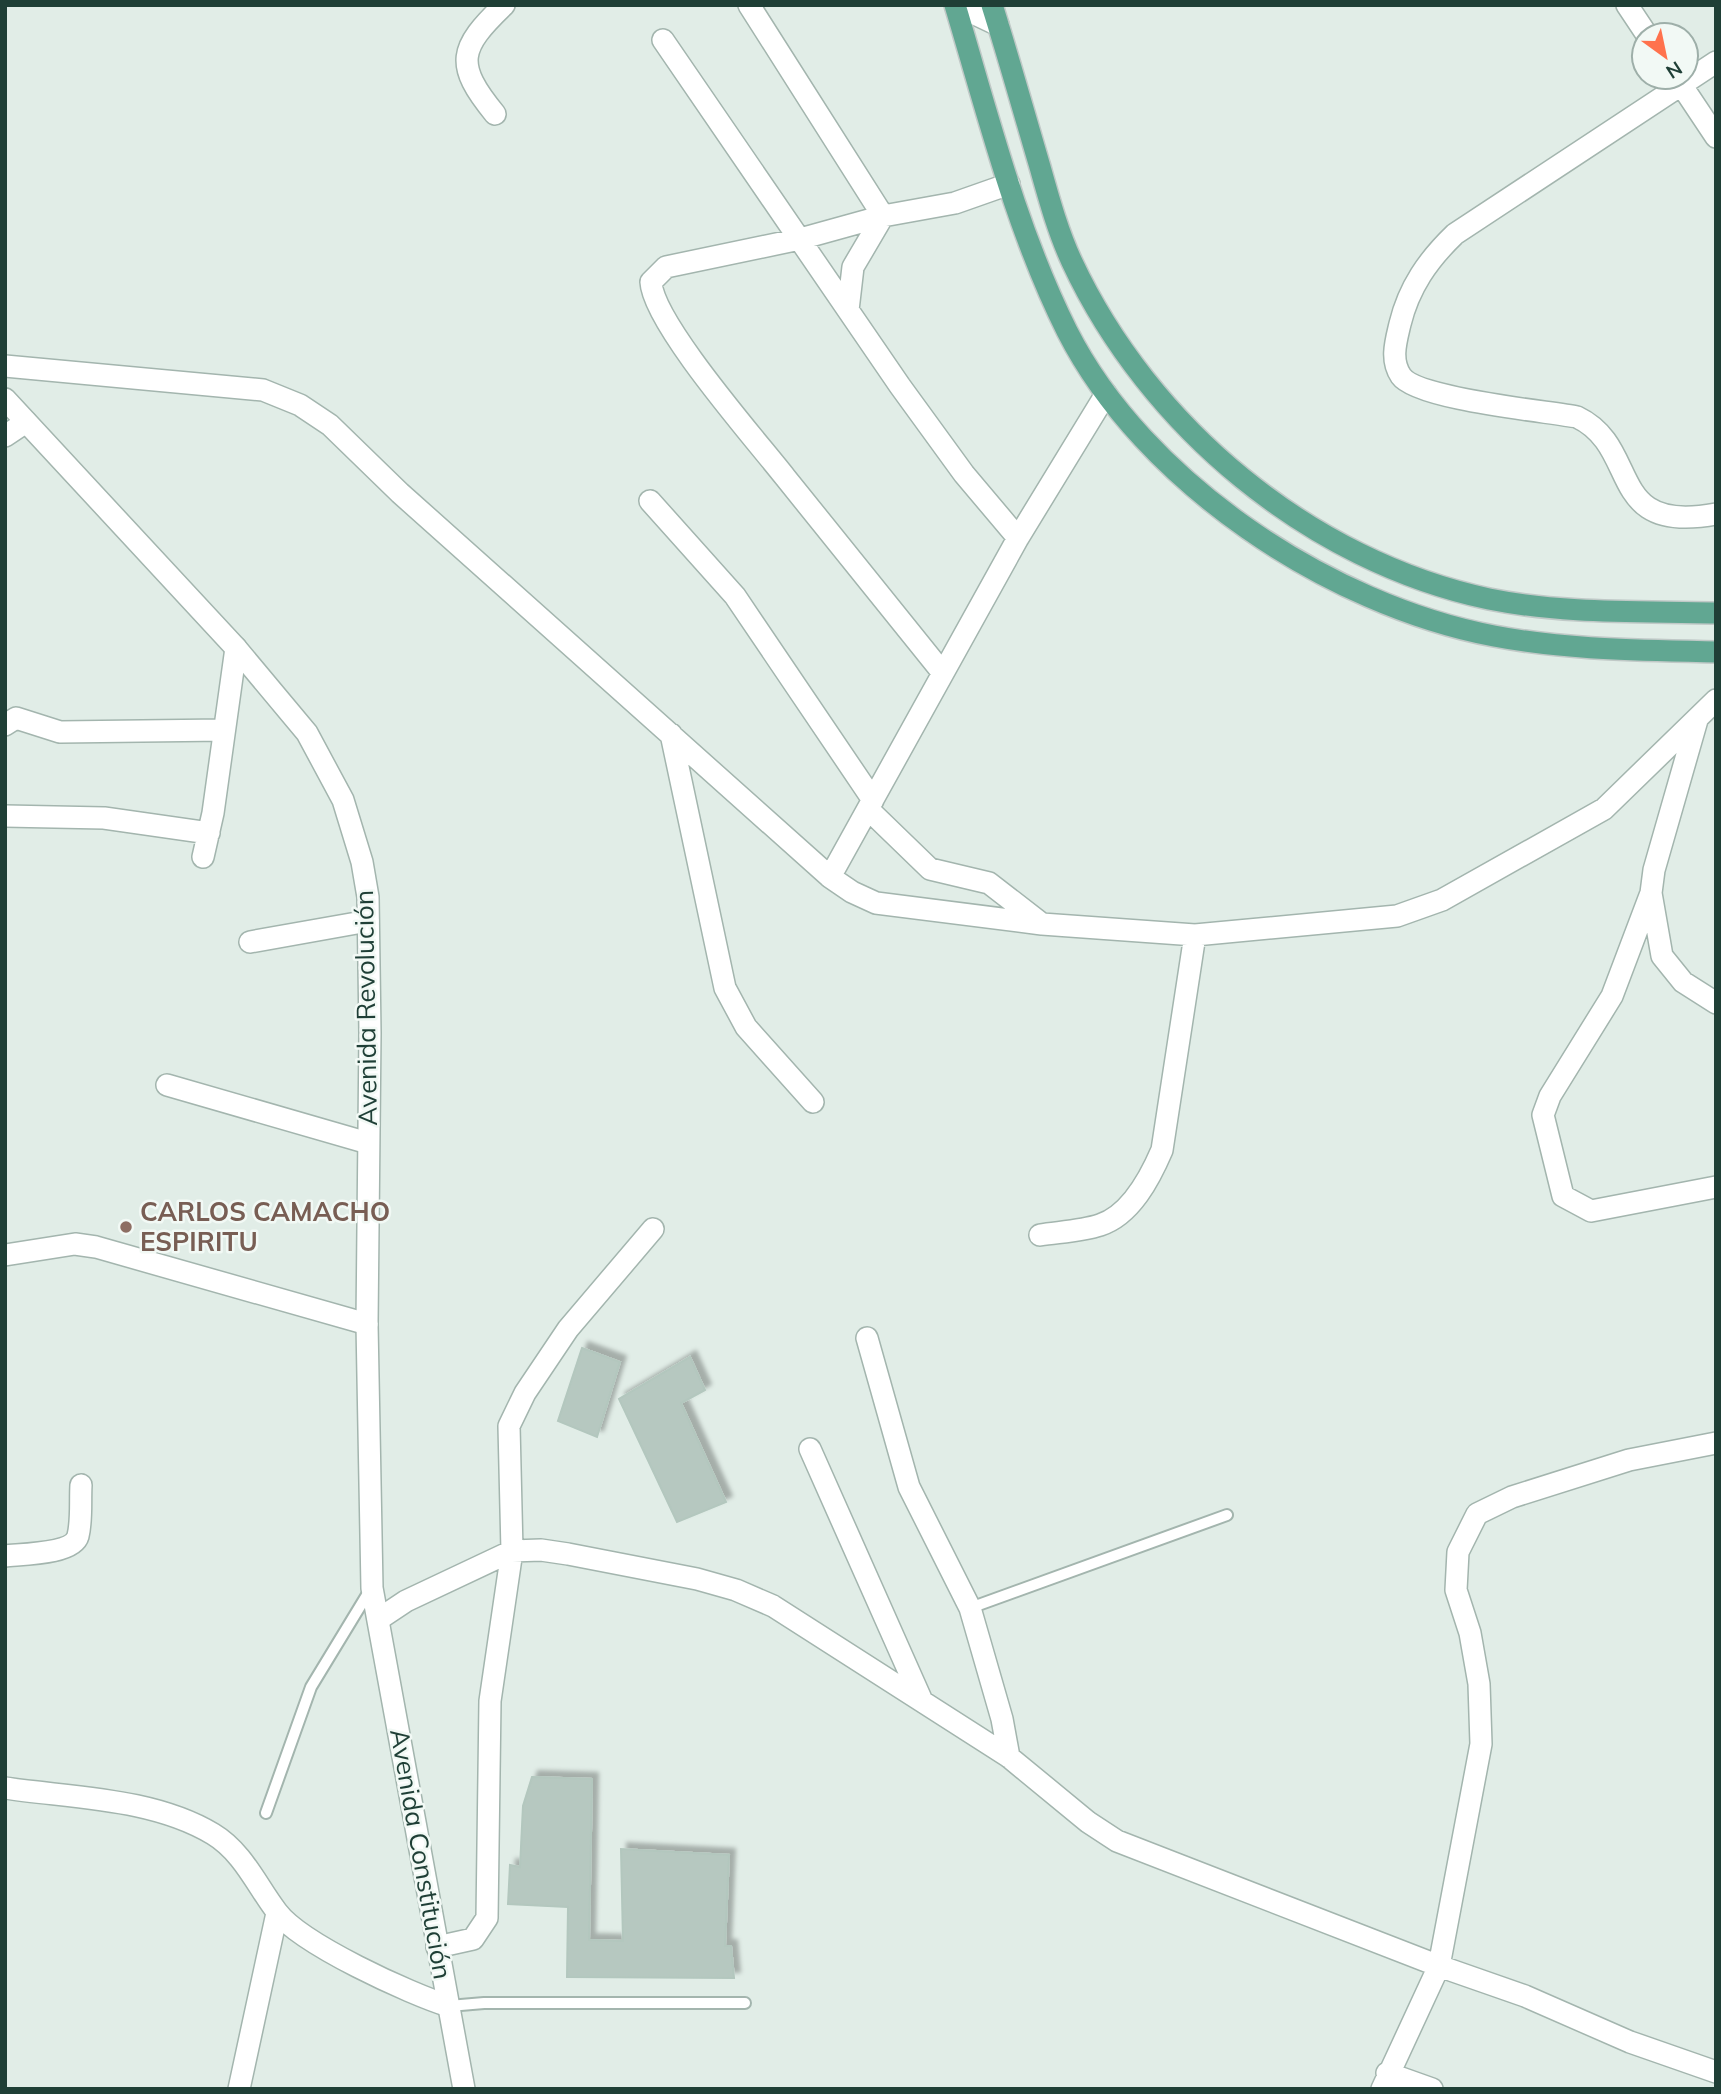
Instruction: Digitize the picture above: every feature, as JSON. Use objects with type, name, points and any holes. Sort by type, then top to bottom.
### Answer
[{"type":"main road","points":[[955,5],[1009,184],[1050,295],[1068,333],[1106,394],[1159,452],[1238,522],[1310,569],[1350,590],[1443,624],[1492,636],[1554,646],[1716,652]]},
{"type":"main road","points":[[995,15],[1055,219],[1071,261],[1093,302],[1159,398],[1244,481],[1329,536],[1407,572],[1464,593],[1552,607],[1716,613]]},
{"type":"street","points":[[495,114],[468,75],[465,59],[468,44],[504,5]]},
{"type":"street","points":[[749,5],[883,216]]},
{"type":"street","points":[[955,5],[995,15]]},
{"type":"street","points":[[1627,5],[1638,21]]},
{"type":"street","points":[[663,40],[964,474],[1018,538]]},
{"type":"street","points":[[1700,70],[1716,62]]},
{"type":"street","points":[[1664,91],[1455,234],[1420,272],[1410,294],[1394,354],[1402,376],[1416,387],[1448,396],[1577,417],[1597,428],[1627,484],[1647,507],[1675,518],[1716,514]]},
{"type":"street","points":[[1686,91],[1716,137]]},
{"type":"street","points":[[942,672],[723,400],[679,340],[652,292],[651,282],[666,267],[800,239],[883,216],[955,203],[1009,184]]},
{"type":"street","points":[[848,310],[853,267],[883,216]]},
{"type":"street","points":[[5,366],[263,390],[300,405],[330,425],[400,493],[830,877],[852,892],[876,903],[1042,924],[1195,935],[1397,916],[1442,900],[1604,809],[1716,700]]},
{"type":"street","points":[[830,877],[1018,538],[1106,394]]},
{"type":"street","name":"Avenida Revolución","points":[[5,399],[236,648],[307,733],[334,781],[351,820],[362,862],[368,921],[367,1324],[372,1588],[379,1619]]},
{"type":"street","points":[[5,436],[26,422]]},
{"type":"street","points":[[650,501],[735,596],[871,805],[930,869],[989,883],[1042,924]]},
{"type":"street","points":[[203,857],[236,648]]},
{"type":"street","points":[[5,725],[16,718],[60,732],[224,730]]},
{"type":"street","points":[[1697,719],[1654,870],[1651,893],[1612,996],[1550,1096],[1543,1115],[1563,1196],[1576,1206],[1591,1211],[1716,1187]]},
{"type":"street","points":[[671,734],[725,988],[746,1027],[813,1102]]},
{"type":"street","points":[[5,816],[104,818],[209,832]]},
{"type":"street","points":[[1651,893],[1662,956],[1683,982],[1716,1003]]},
{"type":"street","points":[[250,942],[368,921]]},
{"type":"street","points":[[1040,1234],[1101,1225],[1122,1213],[1151,1176],[1162,1150],[1195,935]]},
{"type":"street","points":[[167,1085],[368,1143]]},
{"type":"street","points":[[437,1947],[473,1939],[487,1918],[491,1701],[512,1551],[509,1426],[516,1407],[568,1329],[606,1280],[653,1229]]},
{"type":"street","points":[[5,1255],[75,1244],[96,1247],[367,1324]]},
{"type":"street","points":[[867,1338],[909,1487],[970,1608],[1002,1719],[1009,1757]]},
{"type":"street","points":[[1432,2089],[1385,2081],[1438,1966],[1481,1744],[1479,1684],[1470,1633],[1456,1590],[1458,1552],[1477,1514],[1512,1497],[1629,1460],[1716,1443]]},
{"type":"street","points":[[810,1449],[922,1701]]},
{"type":"street","points":[[5,1556],[64,1549],[74,1543],[78,1535],[81,1485]]},
{"type":"street","points":[[379,1619],[406,1601],[512,1551],[555,1552],[736,1590],[773,1606],[1009,1757],[1088,1822],[1117,1841],[1438,1966],[1525,1996],[1630,2042],[1716,2071]]},
{"type":"street","name":"Avenida Constitución","points":[[379,1619],[464,2089]]},
{"type":"street","points":[[5,1788],[136,1807],[172,1816],[217,1836],[254,1877],[277,1913],[296,1931],[412,1994],[449,2006]]},
{"type":"street","points":[[240,2089],[277,1913]]},
{"type":"lane","points":[[970,1608],[1227,1515]]},
{"type":"lane","points":[[266,1813],[311,1687],[372,1588]]},
{"type":"lane","points":[[449,2006],[484,2003],[745,2003]]},
{"type":"building","points":[[582,1348],[620,1362],[597,1437],[558,1421]]},
{"type":"building","points":[[690,1357],[705,1390],[681,1403],[726,1502],[677,1522],[619,1399]]},
{"type":"building","points":[[532,1777],[592,1779],[589,1940],[623,1941],[621,1849],[729,1855],[725,1946],[731,1946],[734,1978],[567,1977],[568,1907],[508,1904],[510,1865],[520,1867],[523,1806]]},
{"type":"place","name":"CARLOS CAMACHO ESPIRITU","points":[[126,1227]]}]
